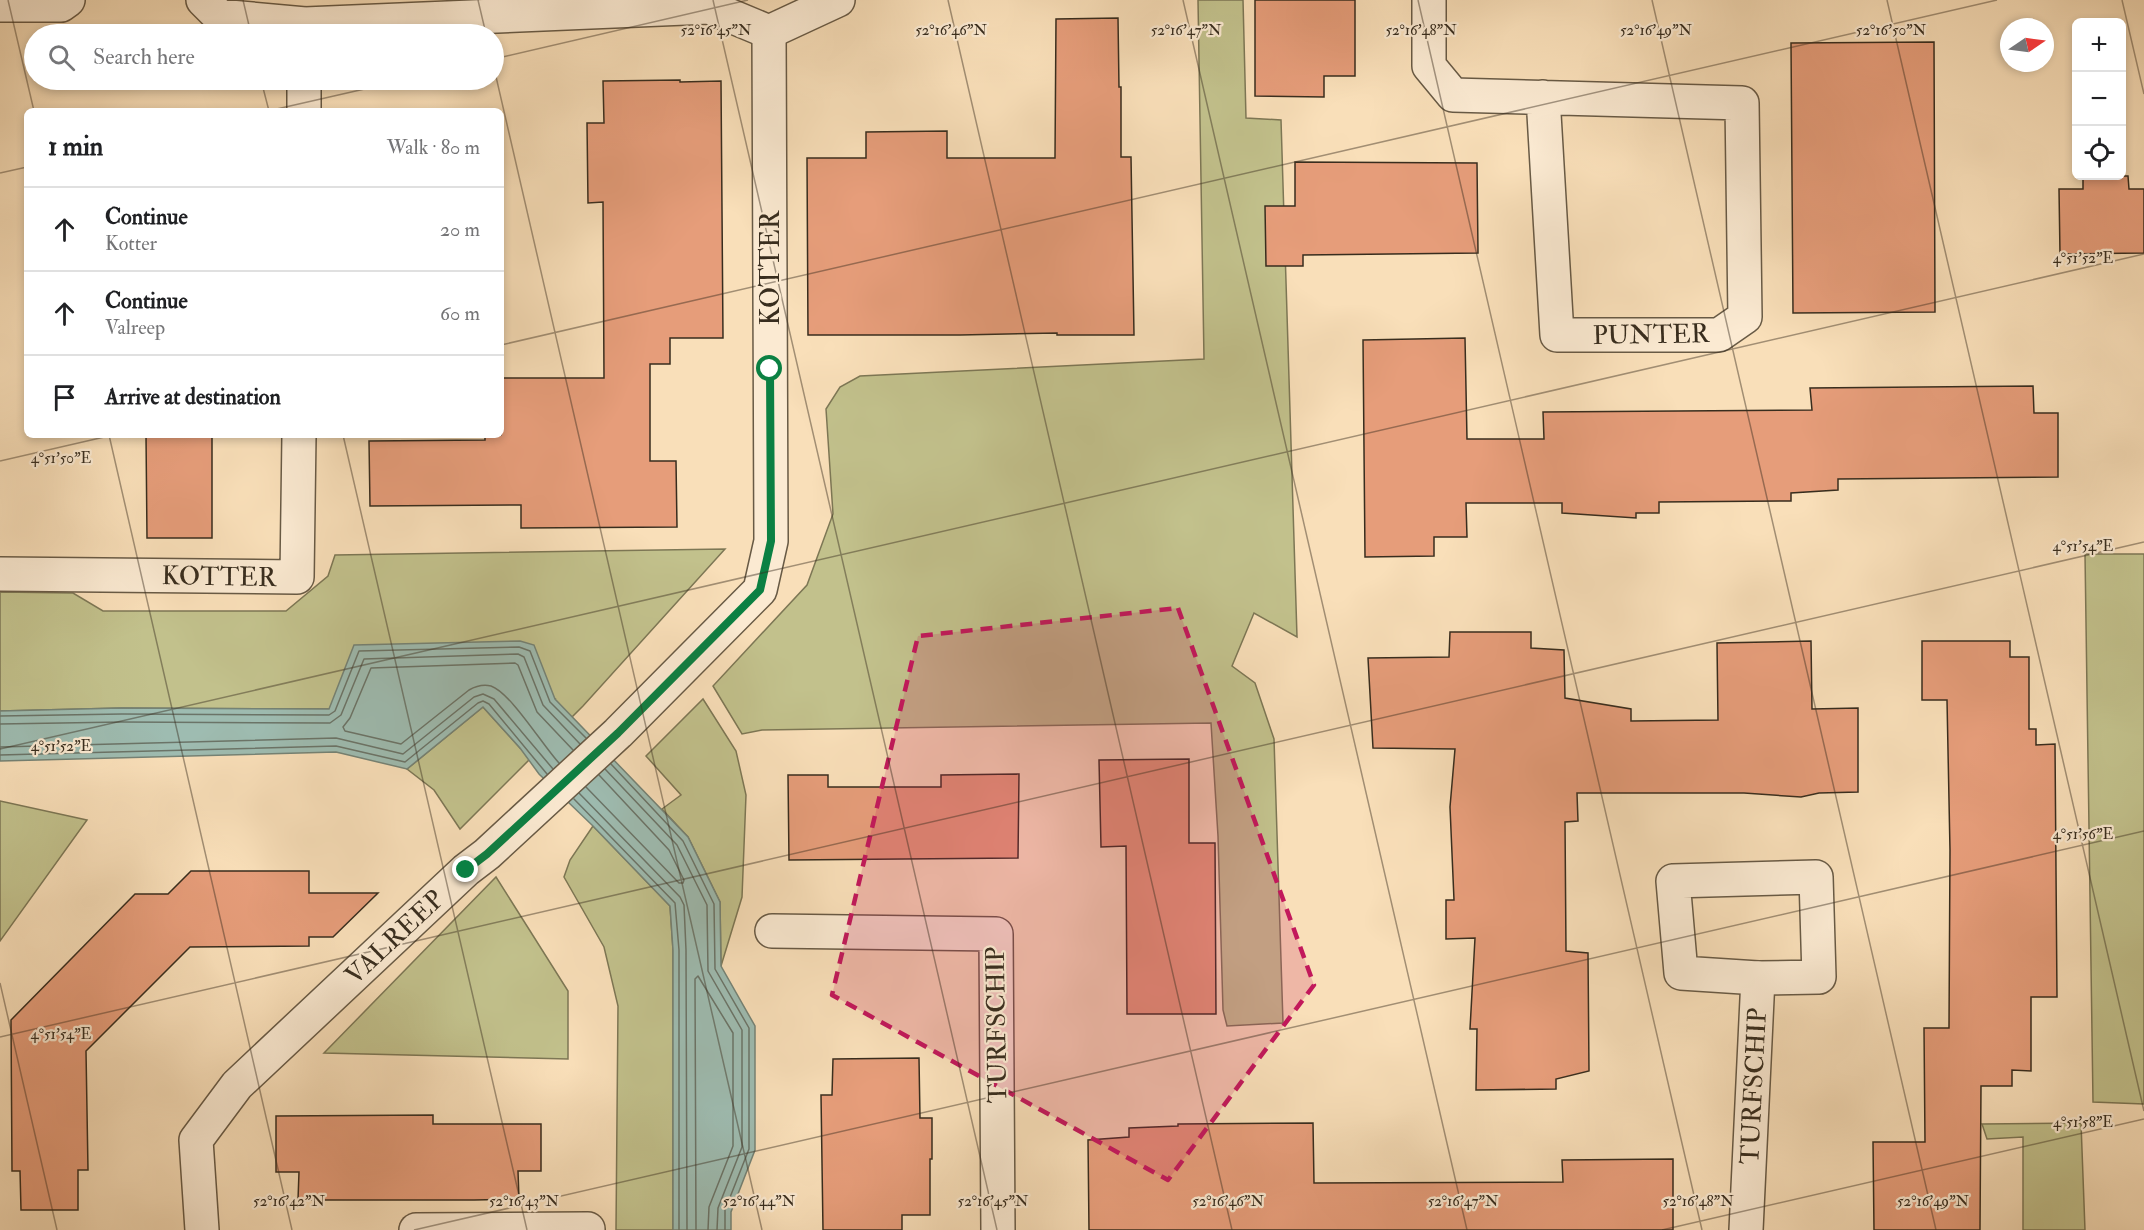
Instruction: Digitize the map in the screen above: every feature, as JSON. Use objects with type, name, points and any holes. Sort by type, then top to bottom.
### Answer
[{"type":"street","points":[[0,5],[62,5],[68,0]]},
{"type":"street","points":[[203,0],[219,16],[272,24]]},
{"type":"street","points":[[370,24],[617,5],[709,4],[769,32],[838,0]]},
{"type":"street","name":"PUNTER","points":[[1429,0],[1429,66],[1453,95],[1743,103],[1745,317],[1719,335],[1557,335],[1543,98]]},
{"type":"street","name":"KOTTER","points":[[769,32],[771,541]]},
{"type":"street","points":[[304,90],[304,108]]},
{"type":"street","name":"KOTTER","points":[[0,574],[297,577],[299,438]]},
{"type":"street","name":"VALREEP","points":[[202,1230],[196,1140],[237,1085],[466,870],[487,854],[618,733],[760,590],[771,541]]},
{"type":"street","name":"TURFSCHIP","points":[[1816,877],[1819,977],[1758,978],[1681,973],[1673,881],[1816,877]]},
{"type":"street","name":"TURFSCHIP","points":[[772,931],[996,934],[998,1230]]},
{"type":"street","name":"TURFSCHIP","points":[[1746,1230],[1758,978]]},
{"type":"street","points":[[416,1230],[588,1229]]},
{"type":"highlighted area","points":[[1178,608],[1314,985],[1168,1180],[832,995],[918,636]]},
{"type":"shaded area","points":[[1198,0],[1243,0],[1246,118],[1281,120],[1297,637],[1254,613],[1232,666],[1255,683],[1274,739],[1283,1023],[1227,1026],[1223,1010],[1218,836],[1211,723],[762,730],[742,734],[713,686],[807,585],[833,514],[826,409],[840,387],[860,376],[1204,359]]},
{"type":"shaded area","points":[[725,549],[583,706],[460,829],[434,790],[407,769],[483,707],[520,748],[555,699],[329,709],[121,708],[0,711],[0,592],[73,593],[103,611],[286,611],[328,576],[335,555]]},
{"type":"shaded area","points":[[2085,554],[2144,554],[2144,1104],[2093,1102]]},
{"type":"shaded area","points":[[703,699],[736,751],[746,795],[742,897],[721,966],[720,902],[688,837],[662,809],[681,795],[646,756]]},
{"type":"shaded area","points":[[0,801],[87,820],[0,941]]},
{"type":"shaded area","points":[[593,826],[670,906],[673,950],[673,1230],[616,1230],[618,1006],[604,947],[564,877],[570,860]]},
{"type":"shaded area","points":[[496,877],[568,991],[568,1059],[324,1053]]},
{"type":"shaded area","points":[[2081,1123],[2085,1230],[2023,1230],[2023,1137],[1987,1139],[1982,1124]]},
{"type":"water","points":[[520,641],[534,645],[555,699],[688,837],[720,902],[721,966],[755,1026],[755,1150],[731,1212],[731,1230],[673,1230],[673,950],[670,906],[539,774],[520,748],[483,707],[407,769],[336,752],[0,761],[0,711],[121,708],[329,709],[354,645]]},
{"type":"building","points":[[1255,0],[1355,0],[1355,76],[1324,76],[1324,97],[1255,96]]},
{"type":"building","points":[[1118,18],[1121,157],[1131,157],[1134,335],[1057,335],[1057,333],[808,335],[807,158],[866,158],[866,132],[947,131],[947,158],[1055,158],[1056,19]]},
{"type":"building","points":[[1934,42],[1935,312],[1793,313],[1791,43]]},
{"type":"building","points":[[603,81],[721,81],[723,338],[670,338],[670,364],[650,364],[650,461],[676,461],[677,527],[521,528],[521,505],[370,506],[369,441],[504,438],[504,378],[604,378],[603,202],[588,203],[587,123],[604,123]]},
{"type":"building","points":[[1295,162],[1477,163],[1478,253],[1303,255],[1303,266],[1266,266],[1265,206],[1295,206]]},
{"type":"building","points":[[2128,176],[2129,189],[2144,189],[2144,253],[2060,254],[2059,189],[2083,189],[2083,180],[2126,180]]},
{"type":"building","points":[[1465,338],[1467,439],[1544,439],[1543,412],[1812,410],[1810,388],[2033,386],[2034,413],[2058,413],[2058,477],[1838,479],[1838,490],[1791,493],[1791,501],[1659,502],[1659,513],[1636,513],[1636,518],[1562,513],[1562,503],[1466,503],[1467,537],[1434,537],[1434,556],[1365,557],[1363,340]]},
{"type":"building","points":[[146,438],[212,438],[212,538],[147,538]]},
{"type":"building","points":[[1450,632],[1531,632],[1531,648],[1564,650],[1565,698],[1631,709],[1631,721],[1718,720],[1717,643],[1811,641],[1812,709],[1858,708],[1858,792],[1819,793],[1801,797],[1744,793],[1577,793],[1578,821],[1565,822],[1566,951],[1588,953],[1589,1071],[1556,1079],[1556,1089],[1476,1090],[1477,1029],[1470,1029],[1475,938],[1446,939],[1446,900],[1454,900],[1450,807],[1455,749],[1373,748],[1368,658],[1449,657]]},
{"type":"building","points":[[1922,641],[2010,641],[2010,657],[2029,657],[2029,729],[2036,729],[2036,745],[2055,744],[2057,997],[2031,997],[2031,1071],[2012,1070],[2012,1086],[1981,1086],[1980,1230],[1874,1230],[1873,1142],[1925,1142],[1924,1028],[1949,1028],[1950,850],[1947,700],[1922,700]]},
{"type":"building","points":[[1189,759],[1189,843],[1215,843],[1216,1014],[1127,1014],[1126,846],[1101,847],[1099,760]]},
{"type":"building","points":[[1019,774],[1018,858],[789,860],[788,775],[828,775],[828,787],[941,787],[941,775]]},
{"type":"building","points":[[191,871],[309,871],[309,893],[378,893],[333,937],[309,937],[309,946],[190,947],[86,1051],[88,1170],[78,1170],[78,1210],[21,1210],[20,1171],[12,1171],[11,1020],[135,894],[168,894]]},
{"type":"building","points":[[919,1058],[920,1118],[932,1118],[930,1215],[902,1215],[902,1230],[823,1230],[821,1095],[832,1095],[833,1059]]},
{"type":"building","points":[[433,1115],[433,1124],[541,1124],[541,1171],[518,1171],[519,1199],[474,1200],[298,1200],[299,1172],[276,1172],[276,1116]]},
{"type":"building","points":[[1313,1123],[1314,1183],[1563,1182],[1562,1160],[1673,1159],[1673,1230],[1089,1230],[1088,1140],[1129,1137],[1129,1128],[1178,1126],[1178,1124]]},
{"type":"route","points":[[466,870],[487,854],[618,733],[760,590],[771,541],[770,369]]}]
